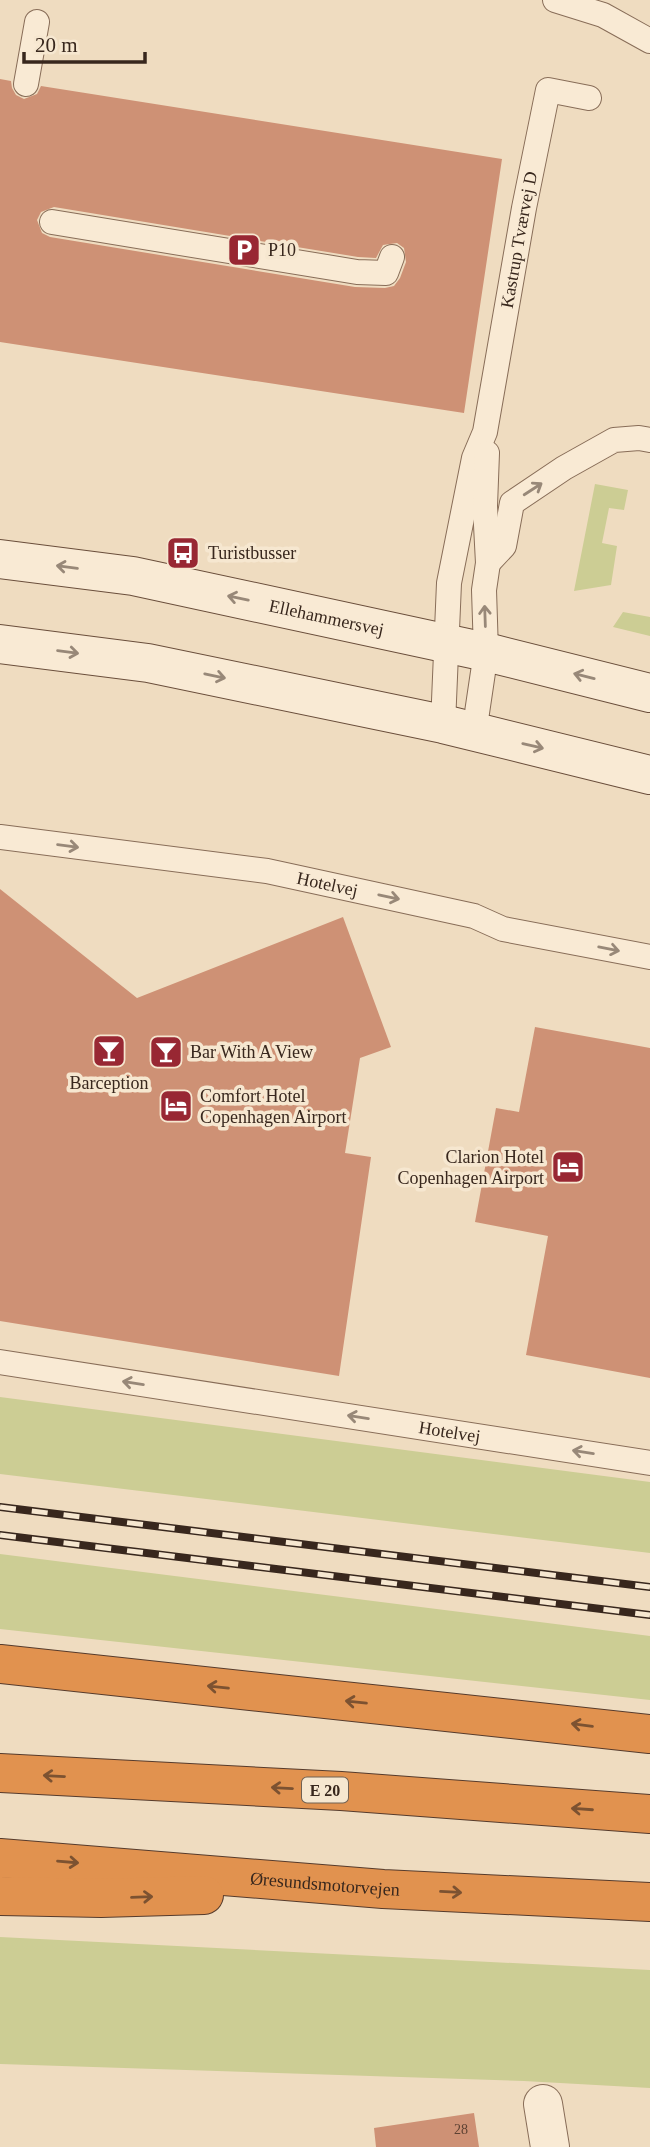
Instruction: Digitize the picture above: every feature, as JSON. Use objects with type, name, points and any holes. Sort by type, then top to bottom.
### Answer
[{"type":"highway","points":[[0,1664],[650,1734]]},
{"type":"highway","name":"E 20","points":[[0,1773],[341,1791],[650,1814]]},
{"type":"highway","name":"Øresundsmotorvejen","points":[[0,1858],[383,1889],[650,1902]]},
{"type":"highway","points":[[0,1896],[101,1898],[383,1889]]},
{"type":"street","name":"Ellehammersvej","points":[[0,559],[134,576],[486,652],[650,693]]},
{"type":"street","points":[[0,643],[148,663],[459,728],[650,775]]},
{"type":"street","points":[[543,2104],[550,2147]]},
{"type":"lane","points":[[555,0],[603,15],[650,41]]},
{"type":"lane","points":[[26,83],[37,22]]},
{"type":"lane","name":"Kastrup Tværvej D","points":[[459,728],[486,652],[484,590],[488,563],[485,432],[524,208],[548,90],[589,98]]},
{"type":"lane","points":[[52,222],[357,272],[386,273],[392,257]]},
{"type":"lane","name":"Kastrup Tværvej D","points":[[459,728],[448,644],[449,583],[474,458],[485,432]]},
{"type":"lane","points":[[488,563],[504,546],[512,503],[614,440],[650,440]]},
{"type":"lane","name":"Hotelvej","points":[[0,838],[267,871],[474,916],[503,929],[650,957]]},
{"type":"lane","name":"Hotelvej","points":[[0,1362],[650,1463]]},
{"type":"green space","points":[[595,484],[628,490],[624,510],[609,508],[602,543],[617,546],[611,585],[574,591]]},
{"type":"green space","points":[[623,612],[650,617],[650,636],[613,627]]},
{"type":"green space","points":[[0,1397],[650,1482],[650,1553],[0,1474]]},
{"type":"green space","points":[[0,1554],[650,1636],[650,1700],[0,1629]]},
{"type":"green space","points":[[0,1937],[650,1970],[650,2088],[524,2081],[0,2064]]},
{"type":"building","name":"P10","points":[[0,79],[11,81],[16,95],[24,99],[37,94],[41,86],[502,159],[464,413],[0,342]],"holes":[[[54,207],[376,258],[383,245],[397,243],[404,248],[406,262],[394,286],[355,287],[50,237],[42,233],[37,220],[41,212]]]},
{"type":"building","name":"Comfort Hotel Copenhagen Airport","points":[[0,889],[137,998],[343,917],[391,1047],[360,1058],[345,1153],[371,1157],[339,1376],[0,1321]]},
{"type":"building","name":"Clarion Hotel Copenhagen Airport","points":[[535,1027],[650,1048],[650,1378],[526,1355],[548,1236],[475,1222],[496,1108],[519,1112]]},
{"type":"building","points":[[474,2113],[479,2147],[376,2147],[374,2128]]},
{"type":"railway","points":[[0,1507],[650,1587]]},
{"type":"railway","points":[[0,1535],[650,1615]]},
{"type":"place","name":"P10","points":[[244,250]]},
{"type":"place","name":"Turistbusser","points":[[183,553]]},
{"type":"place","name":"Barception","points":[[109,1051]]},
{"type":"place","name":"Bar With A View","points":[[166,1052]]},
{"type":"place","name":"Comfort Hotel Copenhagen Airport","points":[[176,1106]]},
{"type":"place","name":"Clarion Hotel Copenhagen Airport","points":[[568,1167]]}]
